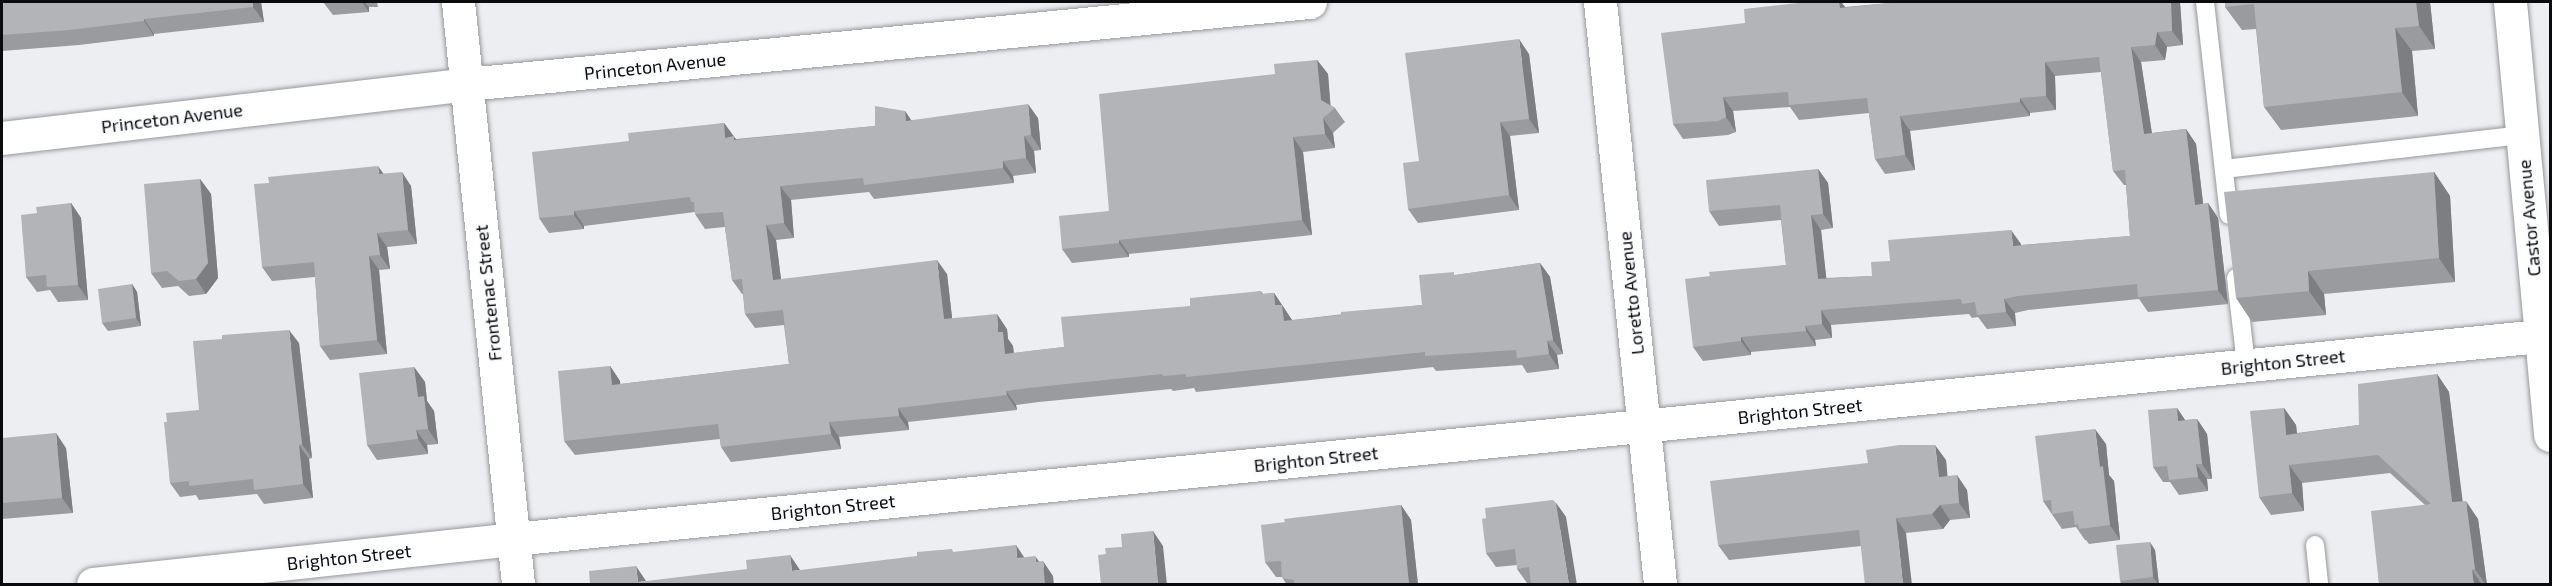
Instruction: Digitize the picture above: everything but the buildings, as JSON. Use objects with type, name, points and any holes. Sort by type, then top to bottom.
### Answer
[{"type":"street","name":"Frontenac Street","points":[[458,2],[518,585]]},
{"type":"street","name":"Princeton Avenue","points":[[2,138],[467,84],[1310,2]]},
{"type":"street","name":"Loretto Avenue","points":[[1600,2],[1660,585]]},
{"type":"street","name":"Castor Avenue","points":[[2510,2],[2539,336],[2550,435]]},
{"type":"street","name":"Brighton Street","points":[[93,585],[513,539],[2539,336]]},
{"type":"lane","points":[[2205,2],[2232,238]]},
{"type":"lane","points":[[2224,169],[2522,135]]},
{"type":"lane","points":[[2235,261],[2246,365]]},
{"type":"lane","points":[[2315,545],[2319,585]]}]
